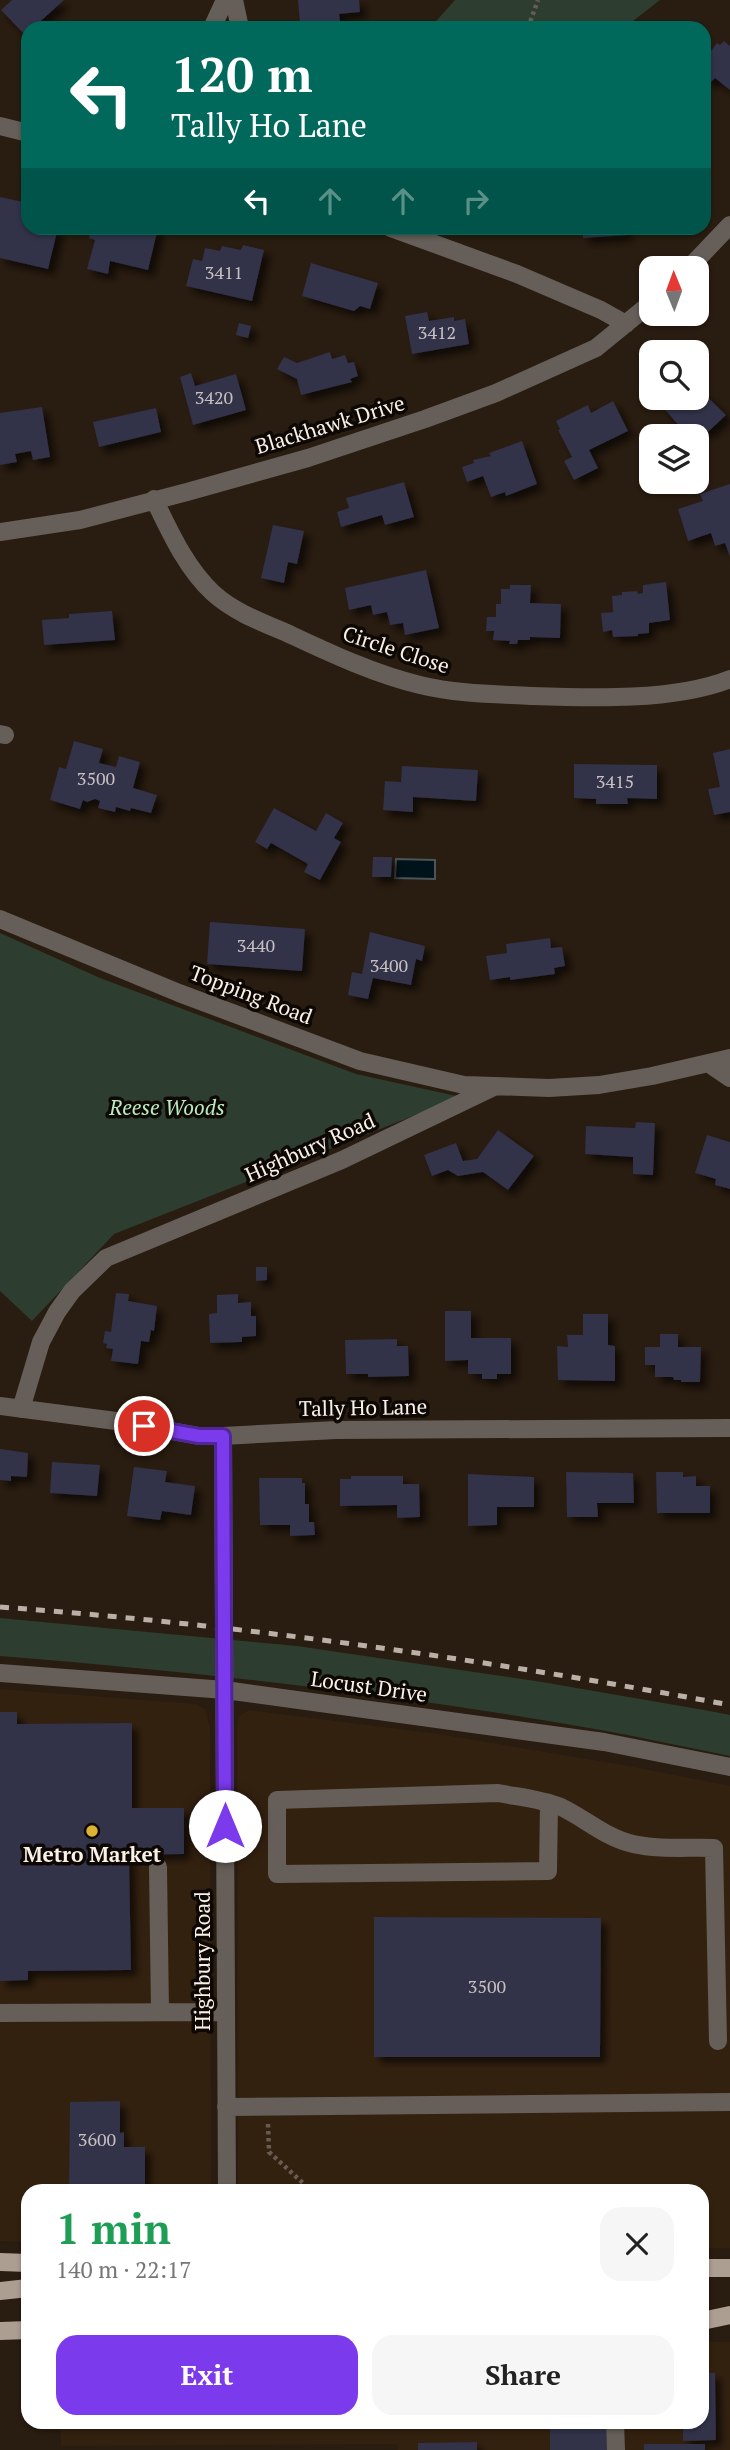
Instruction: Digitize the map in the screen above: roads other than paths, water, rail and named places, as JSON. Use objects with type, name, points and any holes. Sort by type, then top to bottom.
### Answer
[{"type":"main road","points":[[0,2262],[21,2263]]},
{"type":"main road","points":[[709,2268],[730,2268]]},
{"type":"main road","points":[[0,2291],[21,2289]]},
{"type":"main road","points":[[709,2320],[730,2315]]},
{"type":"main road","points":[[709,2321],[730,2321]]},
{"type":"main road","points":[[0,2331],[21,2330]]},
{"type":"street","points":[[215,21],[225,0]]},
{"type":"street","points":[[234,0],[238,21]]},
{"type":"street","points":[[0,126],[21,131]]},
{"type":"street","points":[[700,256],[730,225]]},
{"type":"street","points":[[410,235],[517,274],[601,310],[626,324]]},
{"type":"street","name":"Blackhawk Drive","points":[[0,532],[80,520],[308,458],[496,393],[596,348],[639,313]]},
{"type":"street","name":"Circle Close","points":[[154,499],[194,572],[213,593],[238,611],[337,655],[417,684],[472,694],[573,697],[704,688],[730,679]]},
{"type":"street","name":"Topping Road","points":[[0,919],[179,993],[360,1061],[464,1085],[495,1086]]},
{"type":"street","name":"Highbury Road","points":[[21,1409],[41,1342],[57,1312],[72,1291],[106,1258],[342,1160],[495,1086],[549,1088],[599,1085],[730,1058]]},
{"type":"street","points":[[708,1063],[730,1078]]},
{"type":"street","name":"Tally Ho Lane","points":[[0,1406],[116,1421],[199,1436],[336,1430],[730,1428]]},
{"type":"street","name":"Highbury Road","points":[[223,1436],[227,2184]]},
{"type":"street","name":"Locust Drive","points":[[0,1673],[225,1690],[604,1742],[730,1767]]},
{"type":"street","points":[[550,1804],[548,1871],[277,1874],[277,1800],[498,1793],[550,1804],[562,1807],[610,1837],[634,1844],[714,1848],[718,2040]]},
{"type":"street","points":[[158,1867],[160,2012]]},
{"type":"street","points":[[0,2013],[226,2012]]},
{"type":"street","points":[[226,2107],[730,2102]]},
{"type":"street","points":[[615,2429],[616,2450]]},
{"type":"railway","points":[[0,1607],[183,1624],[366,1646],[548,1673],[730,1705]]},
{"type":"place","name":"Metro Market","points":[[92,1831]]},
{"type":"park label","name":"Reese Woods","points":[[167,1108]]}]
